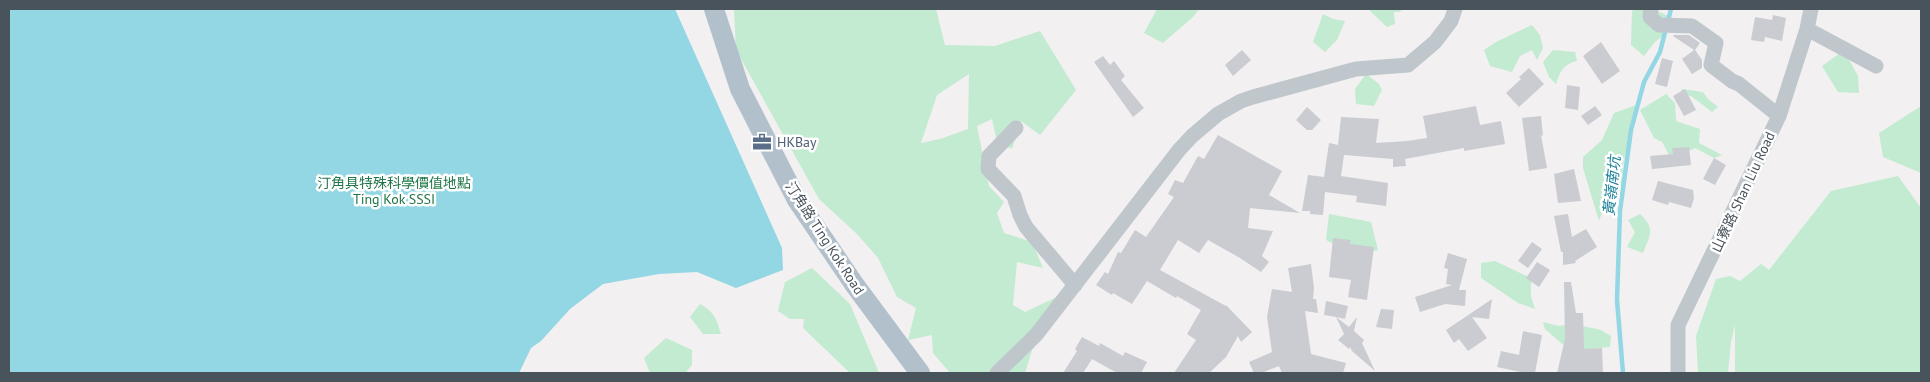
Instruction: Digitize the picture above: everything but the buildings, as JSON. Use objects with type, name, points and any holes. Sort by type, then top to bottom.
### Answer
[{"type":"main road","name":"汀角路 Ting Kok Road","points":[[714,9],[740,88],[797,200],[854,284],[920,373]]},
{"type":"street","points":[[997,373],[1036,335],[1179,150],[1218,114],[1253,97],[1356,69],[1408,65],[1435,42],[1451,21],[1456,9]]},
{"type":"street","points":[[1651,9],[1650,17],[1658,25],[1692,26],[1716,43],[1711,65],[1732,82],[1739,84],[1779,116]]},
{"type":"street","name":"山寮路 Shan Liu Road","points":[[1678,373],[1678,325],[1779,116],[1807,29],[1811,9]]},
{"type":"street","points":[[1807,29],[1876,66]]},
{"type":"street","points":[[1016,128],[989,156],[988,169],[1014,196],[1026,227],[1075,285]]},
{"type":"green space","points":[[734,9],[936,9],[945,45],[995,46],[1040,31],[1076,90],[1040,135],[1021,121],[1012,149],[997,142],[992,119],[977,126],[989,186],[1004,202],[997,213],[1004,233],[1032,242],[1043,268],[1017,262],[1013,305],[1025,312],[1057,297],[1070,300],[1032,350],[1025,373],[950,373],[933,353],[932,335],[908,340],[916,308],[897,297],[878,258],[858,235],[819,199],[736,50]],"holes":[[[969,74],[968,129],[940,139],[921,143],[937,95]]]},
{"type":"green space","points":[[1157,9],[1199,9],[1194,16],[1163,43],[1144,33]]},
{"type":"green space","points":[[1370,9],[1402,9],[1400,12],[1394,12],[1395,24],[1387,27]]},
{"type":"green space","points":[[1636,9],[1654,9],[1672,18],[1670,30],[1655,42],[1644,56],[1631,45],[1632,11]]},
{"type":"green space","points":[[1323,14],[1333,19],[1345,21],[1337,40],[1325,52],[1313,42]]},
{"type":"green space","points":[[1532,25],[1540,35],[1543,48],[1537,60],[1532,50],[1520,56],[1512,72],[1490,66],[1484,50],[1496,42]]},
{"type":"green space","points":[[1553,50],[1575,52],[1577,61],[1568,64],[1563,69],[1556,84],[1549,77],[1543,62]]},
{"type":"green space","points":[[1840,53],[1847,56],[1858,76],[1859,93],[1838,92],[1822,66]]},
{"type":"green space","points":[[1366,74],[1379,84],[1382,90],[1374,106],[1356,104],[1355,89]]},
{"type":"green space","points":[[1682,89],[1703,92],[1718,107],[1712,112],[1691,96],[1680,95]]},
{"type":"green space","points":[[1666,94],[1675,103],[1676,121],[1700,129],[1699,143],[1722,155],[1714,158],[1695,148],[1672,160],[1662,142],[1654,138],[1640,110]]},
{"type":"green space","points":[[1636,105],[1623,165],[1622,190],[1611,187],[1599,221],[1583,168],[1583,157],[1602,140],[1614,113]]},
{"type":"green space","points":[[1921,106],[1921,173],[1883,157],[1879,133]]},
{"type":"green space","points":[[1898,176],[1921,208],[1921,373],[1735,373],[1735,325],[1731,342],[1728,373],[1698,373],[1696,336],[1716,279],[1730,276],[1740,281],[1761,264],[1769,270],[1831,191]]},
{"type":"green space","points":[[1329,214],[1371,222],[1378,250],[1356,255],[1326,240]]},
{"type":"green space","points":[[1640,214],[1650,228],[1643,253],[1627,247],[1635,232],[1628,220]]},
{"type":"green space","points":[[1495,261],[1531,278],[1531,296],[1535,309],[1518,303],[1481,278],[1481,263]]},
{"type":"green space","points":[[812,268],[850,304],[879,373],[850,373],[803,328],[804,319],[790,319],[778,311],[785,282]]},
{"type":"green space","points":[[700,304],[714,316],[721,334],[703,334],[690,317]]},
{"type":"green space","points":[[1543,322],[1559,326],[1574,324],[1601,330],[1611,336],[1610,347],[1568,349],[1545,329]]},
{"type":"green space","points":[[666,338],[692,350],[692,365],[685,373],[650,373],[644,358]]},
{"type":"water","name":"汀角具特殊科學價值地點 Ting Kok SSSI","points":[[9,9],[675,9],[782,248],[783,270],[736,288],[697,272],[659,274],[603,284],[570,309],[541,341],[531,348],[519,373],[9,373]]},
{"type":"waterway","name":"黃嶺南坑","points":[[1623,373],[1617,300],[1620,211],[1631,130],[1644,82],[1660,52],[1671,9]]},
{"type":"place","name":"HKBay","points":[[762,142]]}]
